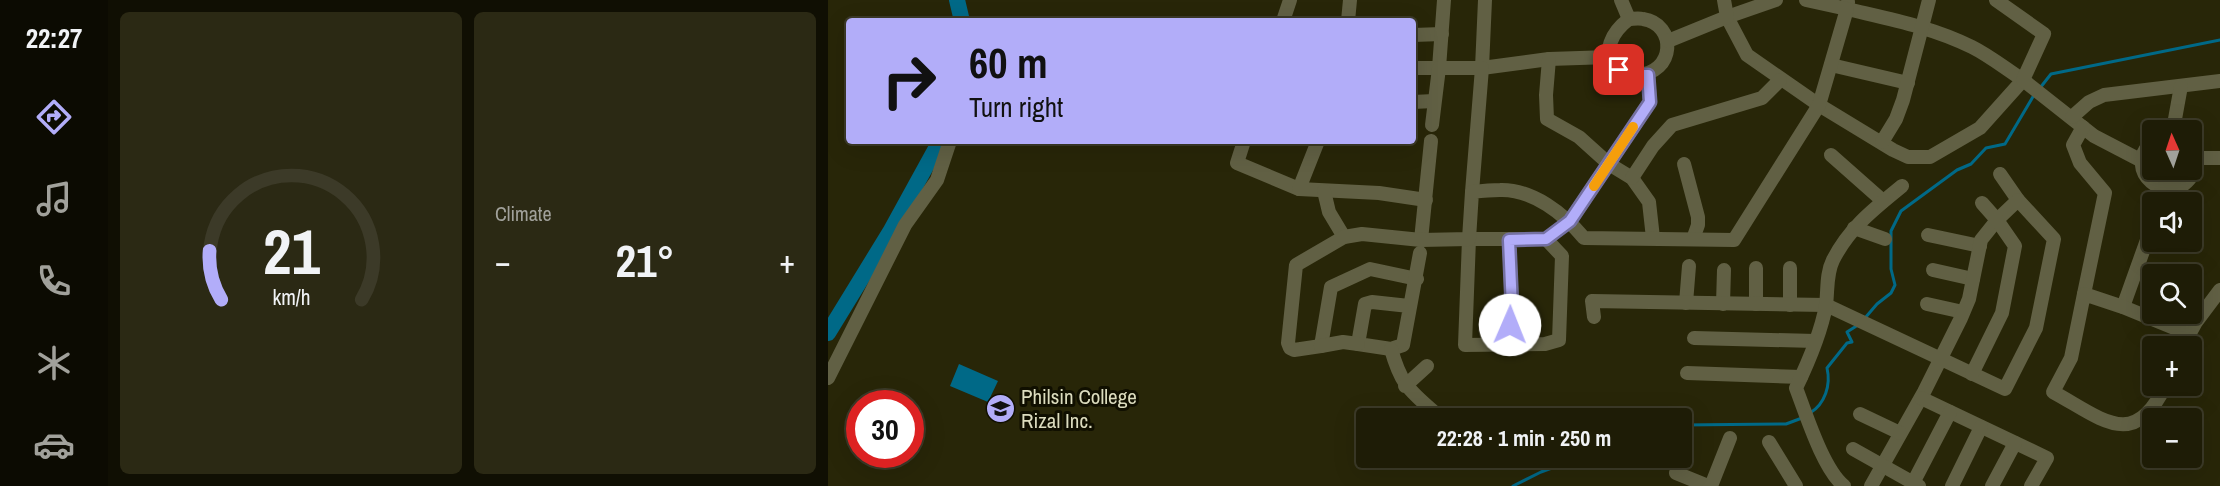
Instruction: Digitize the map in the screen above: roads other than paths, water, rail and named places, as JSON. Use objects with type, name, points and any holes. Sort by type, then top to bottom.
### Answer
[{"type":"street","points":[[1284,18],[1290,0]]},
{"type":"street","points":[[1348,18],[1350,0]]},
{"type":"street","points":[[1432,125],[1444,0]]},
{"type":"street","points":[[1485,0],[1469,239],[1465,345],[1545,345],[1559,340],[1562,256],[1546,239]]},
{"type":"street","points":[[1621,0],[1629,19]]},
{"type":"street","points":[[1724,0],[1727,17],[1747,55],[1819,105],[1908,157],[1930,157],[1980,128],[2027,83],[2044,34],[1996,0]]},
{"type":"street","points":[[1668,41],[1776,0]]},
{"type":"street","points":[[1806,0],[1847,5],[1921,27],[1974,48],[2027,83],[2094,136],[2142,161]]},
{"type":"street","points":[[1882,142],[1896,119],[1908,83],[1929,0]]},
{"type":"street","points":[[1472,192],[1502,189],[1534,197],[1570,221],[1584,238],[1734,240],[1819,105],[1847,5]]},
{"type":"street","points":[[1629,19],[1645,19],[1661,29],[1668,41],[1667,54],[1660,67],[1648,75],[1631,75],[1619,70],[1610,57],[1610,41],[1617,28],[1629,19]]},
{"type":"street","points":[[1416,35],[1442,34]]},
{"type":"street","points":[[1416,68],[1482,68],[1549,58],[1610,57]]},
{"type":"street","points":[[1549,58],[1546,119],[1579,136],[1609,164],[1632,177],[1649,202],[1653,238]]},
{"type":"street","points":[[1831,65],[1908,83]]},
{"type":"street","points":[[1431,141],[1426,200],[1421,246],[1417,279],[1409,306],[1403,345],[1391,349],[1343,342],[1294,350],[1290,348],[1288,343],[1296,265],[1344,237],[1362,234],[1421,246],[1469,239],[1546,239],[1570,221],[1650,102],[1648,75]]},
{"type":"street","points":[[1632,177],[1653,146],[1672,125],[1762,98],[1780,80]]},
{"type":"street","points":[[2072,117],[2090,102],[2104,95],[2220,81]]},
{"type":"street","points":[[2176,120],[2181,86]]},
{"type":"street","points":[[1416,102],[1434,101]]},
{"type":"street","points":[[2083,127],[2073,145],[2080,163],[2105,193],[2071,358],[2054,392],[2106,421],[2125,426],[2142,419],[2160,396]]},
{"type":"street","points":[[828,378],[832,356],[905,225],[938,180],[949,144]]},
{"type":"street","points":[[1243,144],[1237,163],[1299,189],[1379,193],[1426,200]]},
{"type":"street","points":[[1299,189],[1317,144]]},
{"type":"street","points":[[1831,154],[1883,201]]},
{"type":"street","points":[[2202,155],[2220,158]]},
{"type":"street","points":[[1684,164],[1698,217],[1693,239]]},
{"type":"street","points":[[1594,317],[1593,295],[1686,303],[1826,305],[2005,389],[2036,328],[2054,239],[2018,200],[2000,174]]},
{"type":"street","points":[[2149,180],[2160,192]]},
{"type":"street","points":[[2169,192],[2187,180]]},
{"type":"street","points":[[1844,486],[1837,481],[1816,438],[1799,383],[1826,305],[1827,280],[1833,261],[1860,220],[1902,186]]},
{"type":"street","points":[[1324,190],[1329,212],[1344,237]]},
{"type":"street","points":[[1871,486],[1921,398],[1963,312],[1981,240],[1997,220],[2018,200]]},
{"type":"street","points":[[1972,374],[2002,313],[2015,246],[1982,203]]},
{"type":"street","points":[[1854,228],[1885,239]]},
{"type":"street","points":[[1928,235],[1980,246]]},
{"type":"street","points":[[1508,345],[1512,308],[1509,240]]},
{"type":"street","points":[[2123,307],[2143,252]]},
{"type":"street","points":[[1686,303],[1689,266]]},
{"type":"street","points":[[1756,268],[1756,304]]},
{"type":"street","points":[[1790,268],[1791,305]]},
{"type":"street","points":[[1321,346],[1331,287],[1370,269],[1417,279]]},
{"type":"street","points":[[1723,304],[1724,270]]},
{"type":"street","points":[[1933,270],[1973,279]]},
{"type":"street","points":[[2189,336],[2220,290]]},
{"type":"street","points":[[2084,294],[2123,307],[2178,336]]},
{"type":"street","points":[[1358,344],[1365,304],[1372,302],[1409,306]]},
{"type":"street","points":[[1927,304],[1963,312]]},
{"type":"street","points":[[1694,338],[1815,341]]},
{"type":"street","points":[[1391,349],[1397,372],[1405,386],[1430,408]]},
{"type":"street","points":[[1405,386],[1427,366]]},
{"type":"street","points":[[1687,373],[1799,383]]},
{"type":"street","points":[[1921,398],[2047,458],[2031,486]]},
{"type":"street","points":[[1853,449],[1916,484],[1950,412]]},
{"type":"street","points":[[1860,414],[1900,432]]},
{"type":"street","points":[[1952,486],[1981,427]]},
{"type":"street","points":[[1676,473],[1709,486],[1730,438]]},
{"type":"street","points":[[1769,442],[1796,486]]},
{"type":"street","points":[[1992,486],[2015,443]]},
{"type":"water","points":[[959,364],[998,381],[988,402],[950,386]]},
{"type":"waterway","points":[[957,0],[961,18]]},
{"type":"waterway","points":[[2040,88],[2051,74],[2220,40]]},
{"type":"waterway","points":[[1865,318],[1891,293],[1895,285],[1891,269],[1891,231],[1901,211],[1957,170],[1971,164],[1986,148],[2005,144],[2034,95]]},
{"type":"waterway","points":[[828,333],[890,232],[938,144]]},
{"type":"waterway","points":[[1810,413],[1820,405],[1826,394],[1827,368],[1847,343],[1852,342],[1847,332],[1858,325]]},
{"type":"waterway","points":[[1692,425],[1786,424],[1802,418]]},
{"type":"waterway","points":[[1513,486],[1552,468]]},
{"type":"place","name":"Philsin College Rizal Inc.","points":[[1000,408]]}]
